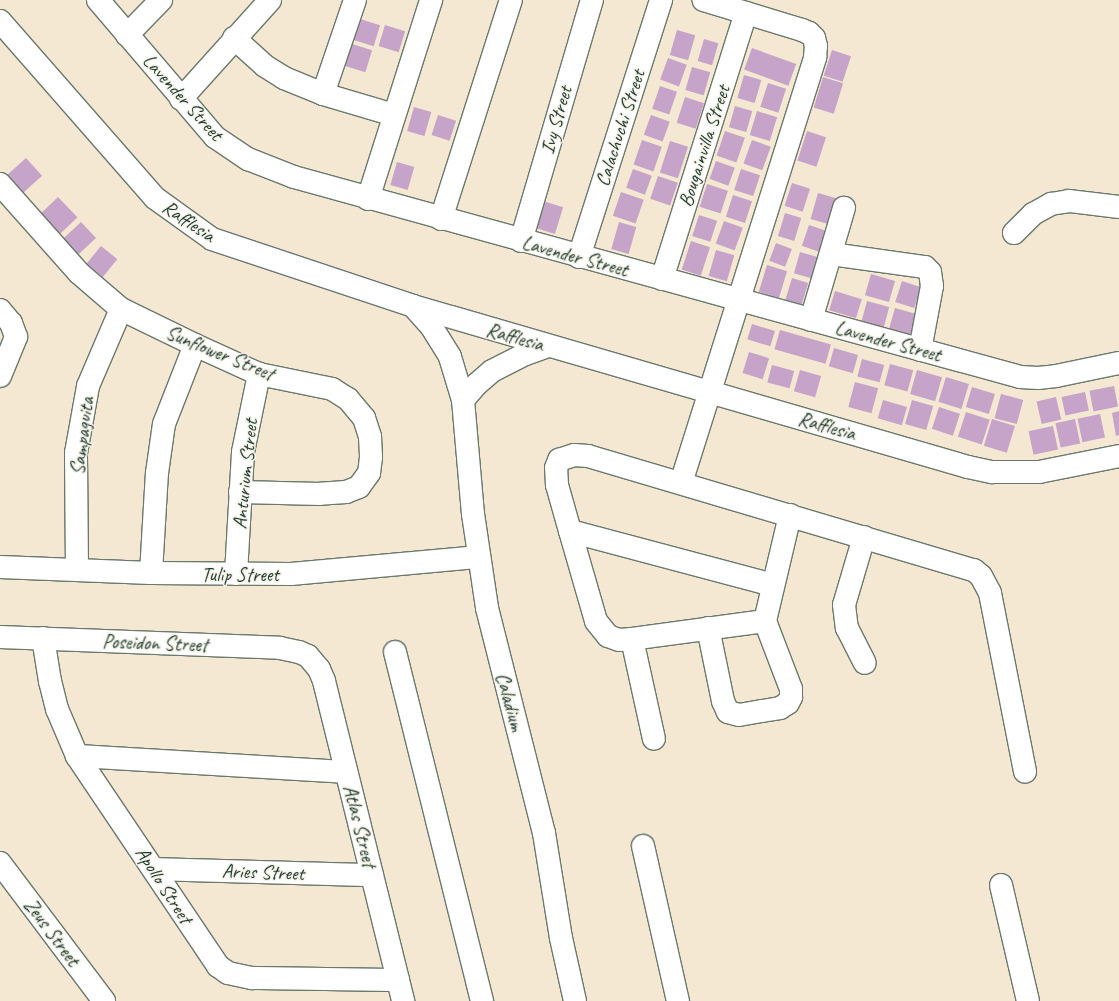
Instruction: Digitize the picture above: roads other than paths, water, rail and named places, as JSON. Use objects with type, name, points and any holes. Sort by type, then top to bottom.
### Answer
[{"type":"street","name":"Lavender Street","points":[[98,0],[215,137],[248,159],[294,177],[368,199],[1020,377],[1038,378],[1056,376],[1119,363]]},
{"type":"street","points":[[127,35],[161,0]]},
{"type":"street","points":[[181,99],[234,38],[270,0]]},
{"type":"street","points":[[323,94],[355,0]]},
{"type":"street","points":[[368,199],[431,0]]},
{"type":"street","points":[[442,219],[511,0]]},
{"type":"street","name":"Ivy Street","points":[[521,241],[592,0]]},
{"type":"street","name":"Calachuchi Street","points":[[579,257],[661,0]]},
{"type":"street","points":[[681,483],[815,57],[816,46],[814,38],[809,33],[703,0]]},
{"type":"street","name":"Bougainvilla Street","points":[[662,279],[746,13]]},
{"type":"street","name":"Rafflesia","points":[[0,21],[155,198],[212,239],[413,306],[960,465],[992,472],[1039,472],[1119,456]]},
{"type":"street","points":[[234,38],[265,66],[284,78],[323,94],[394,115]]},
{"type":"street","name":"Sunflower Street","points":[[0,184],[79,273],[121,309],[259,374],[332,389],[348,399],[364,418],[370,437],[371,457],[369,473],[359,487],[346,492],[320,494],[240,492]]},
{"type":"street","points":[[1014,233],[1033,214],[1050,204],[1069,201],[1119,207]]},
{"type":"street","points":[[811,320],[844,208]]},
{"type":"street","points":[[831,254],[925,267],[932,278],[932,286],[920,350]]},
{"type":"street","name":"Caladium","points":[[413,306],[431,326],[450,357],[463,400],[468,468],[479,557],[495,646],[528,767],[544,833],[561,938],[575,1001]]},
{"type":"street","name":"Sampaguita","points":[[77,570],[78,446],[88,386],[121,309]]},
{"type":"street","points":[[0,310],[12,323],[16,337],[0,376]]},
{"type":"street","points":[[151,573],[157,473],[164,424],[195,345]]},
{"type":"street","points":[[463,400],[477,384],[492,371],[526,354],[548,346]]},
{"type":"street","name":"Anturium Street","points":[[236,574],[243,452],[259,374]]},
{"type":"street","points":[[765,621],[632,639],[619,640],[608,636],[596,620],[570,531],[557,484],[556,468],[559,460],[574,455],[588,456],[965,566],[974,570],[987,584],[993,606],[1025,772]]},
{"type":"street","points":[[708,628],[725,708],[728,712],[738,715],[780,708],[788,702],[791,690],[765,621],[790,515]]},
{"type":"street","points":[[570,531],[773,585]]},
{"type":"street","points":[[864,537],[844,605],[847,628],[865,663]]},
{"type":"street","name":"Tulip Street","points":[[0,567],[151,573],[291,574],[479,557]]},
{"type":"street","name":"Poseidon Street","points":[[0,637],[280,648],[299,652],[308,656]]},
{"type":"street","name":"Apollo Street","points":[[43,638],[50,681],[57,709],[77,756],[154,868],[218,966],[228,973],[252,978],[398,980]]},
{"type":"street","points":[[632,639],[654,739]]},
{"type":"street","points":[[395,652],[482,1001]]},
{"type":"street","name":"Atlas Street","points":[[308,656],[319,669],[324,681],[403,1001]]},
{"type":"street","points":[[77,756],[346,772]]},
{"type":"street","points":[[643,846],[678,1001]]},
{"type":"street","name":"Zeus Street","points":[[0,863],[104,1001]]},
{"type":"street","name":"Aries Street","points":[[154,868],[372,875]]},
{"type":"street","points":[[1001,885],[1028,1001]]}]
